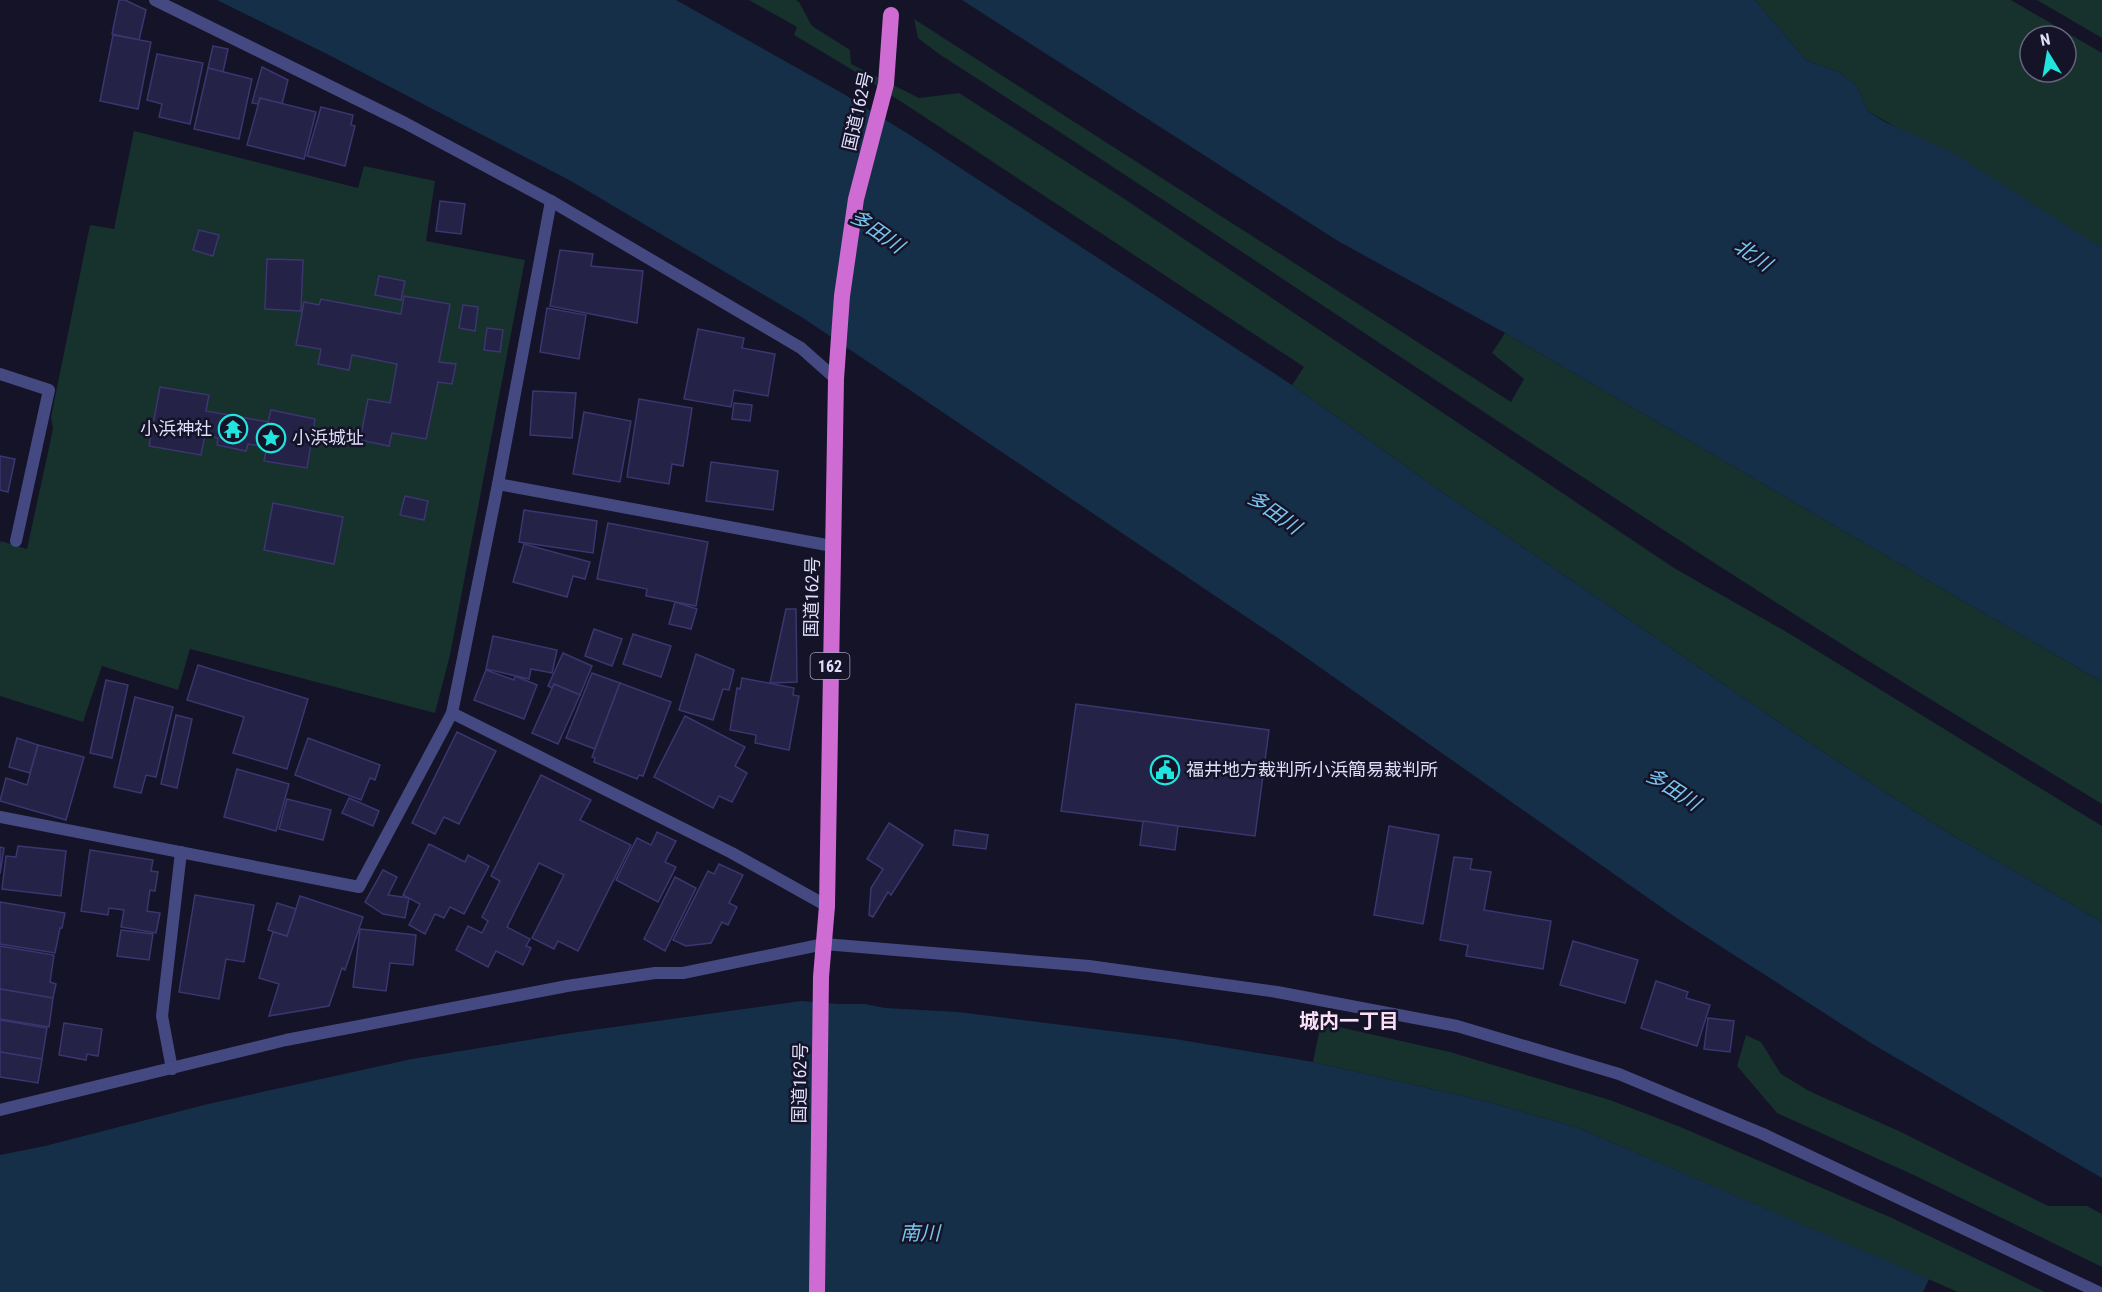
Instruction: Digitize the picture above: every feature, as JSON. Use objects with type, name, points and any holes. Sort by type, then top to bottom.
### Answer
[{"type":"highway","name":"国道162号","points":[[817,1292],[820,977],[827,906],[836,379],[842,296],[856,199],[886,84],[891,15]]},
{"type":"street","points":[[155,0],[405,123],[551,201],[801,348],[836,379]]},
{"type":"street","points":[[0,818],[359,887],[452,712],[551,201]]},
{"type":"street","points":[[0,374],[49,390],[16,541]]},
{"type":"street","points":[[498,484],[832,546]]},
{"type":"street","points":[[452,712],[732,854],[827,906]]},
{"type":"street","points":[[172,1068],[162,1016],[181,852]]},
{"type":"street","points":[[3,1108],[286,1040],[567,986],[655,973],[683,973],[824,944],[1089,966],[1277,992],[1457,1026],[1619,1074],[1762,1134],[2098,1292]]},
{"type":"green space","points":[[749,0],[796,0],[812,26],[850,50],[851,64],[919,98],[959,93],[1120,196],[1674,568],[1785,631],[2102,826],[2102,922],[1947,832],[1811,744],[1432,485],[1292,385],[1304,367],[917,112],[794,35],[797,27]]},
{"type":"green space","points":[[1755,0],[2011,0],[2052,24],[2018,24],[2018,84],[2078,84],[2078,39],[2102,53],[2102,248],[1868,111],[1856,85],[1839,72],[1806,60]]},
{"type":"green space","points":[[2037,0],[2102,0],[2102,38]]},
{"type":"green space","points":[[914,19],[1511,402],[1524,379],[1492,353],[1505,333],[2102,682],[2102,804],[1794,614],[1687,545],[939,54],[918,38]]},
{"type":"green space","points":[[134,131],[358,188],[364,166],[435,181],[426,241],[525,260],[450,655],[435,713],[190,649],[178,690],[102,666],[83,722],[0,696],[0,544],[1,541],[27,549],[53,429],[51,417],[90,225],[114,229]]},
{"type":"green space","points":[[1321,1023],[1450,1052],[1610,1100],[1678,1126],[1892,1218],[2045,1292],[1958,1292],[1576,1127],[1485,1101],[1313,1062]]},
{"type":"green space","points":[[1746,1035],[1761,1042],[1781,1074],[1809,1091],[1901,1132],[2048,1206],[2087,1206],[2102,1214],[2102,1267],[1918,1177],[1777,1113],[1737,1066]]},
{"type":"water","name":"多田川","points":[[217,0],[676,0],[842,93],[910,135],[1292,385],[1432,485],[1811,744],[1947,832],[2102,922],[2102,1178],[1874,1045],[1678,919],[1291,647],[803,318],[571,181],[327,54]]},
{"type":"water","name":"北川","points":[[962,0],[1755,0],[1806,60],[1839,72],[1856,85],[1868,111],[1885,122],[1952,152],[2102,248],[2102,682],[1505,333],[1338,241]]},
{"type":"water","name":"南川","points":[[801,1001],[958,1012],[1175,1039],[1313,1062],[1485,1101],[1576,1127],[1929,1279],[1923,1292],[0,1292],[0,1155],[45,1146],[208,1104],[412,1059],[571,1033]]},
{"type":"building","points":[[119,0],[125,0],[146,10],[139,40],[112,34]]},
{"type":"building","points":[[113,35],[151,42],[138,109],[100,101]]},
{"type":"building","points":[[213,46],[228,49],[223,72],[208,68]]},
{"type":"building","points":[[157,54],[203,63],[190,124],[159,117],[162,104],[147,100]]},
{"type":"building","points":[[262,67],[288,80],[282,104],[260,98],[258,104],[252,103]]},
{"type":"building","points":[[208,68],[252,79],[239,139],[194,129]]},
{"type":"building","points":[[260,98],[316,112],[304,159],[247,145]]},
{"type":"building","points":[[321,107],[353,115],[351,125],[355,126],[345,166],[307,156]]},
{"type":"building","points":[[440,201],[465,204],[461,234],[436,231]]},
{"type":"building","points":[[199,230],[219,235],[213,256],[193,250]]},
{"type":"building","points":[[560,250],[593,254],[591,266],[643,271],[637,323],[550,306]]},
{"type":"building","points":[[267,259],[303,260],[301,311],[265,309]]},
{"type":"building","points":[[379,276],[405,281],[401,300],[375,295]]},
{"type":"building","points":[[404,296],[450,304],[439,362],[456,364],[452,384],[438,382],[426,439],[392,433],[389,446],[360,440],[368,399],[390,403],[397,364],[352,355],[349,370],[318,364],[321,349],[296,345],[304,302],[319,305],[321,299],[401,314]]},
{"type":"building","points":[[463,305],[478,307],[475,331],[459,328]]},
{"type":"building","points":[[547,308],[586,315],[579,359],[540,352]]},
{"type":"building","points":[[487,328],[503,330],[500,352],[484,350]]},
{"type":"building","points":[[698,329],[744,338],[742,348],[775,354],[768,396],[734,390],[731,407],[684,399]]},
{"type":"building","name":"小浜神社","points":[[160,387],[209,395],[206,411],[268,422],[271,410],[315,419],[307,468],[264,461],[267,447],[248,444],[246,451],[217,445],[218,438],[205,435],[201,455],[149,446]]},
{"type":"building","points":[[533,391],[576,393],[572,438],[530,435]]},
{"type":"building","points":[[639,399],[692,408],[683,466],[672,464],[669,484],[627,477]]},
{"type":"building","points":[[734,403],[752,405],[750,421],[732,419]]},
{"type":"building","points":[[584,412],[631,421],[620,482],[573,474]]},
{"type":"building","points":[[0,456],[15,459],[8,492],[0,490]]},
{"type":"building","points":[[711,462],[778,471],[773,510],[706,501]]},
{"type":"building","points":[[405,496],[428,501],[424,520],[400,515]]},
{"type":"building","points":[[273,503],[343,517],[334,564],[264,550]]},
{"type":"building","points":[[524,510],[597,521],[593,553],[519,542]]},
{"type":"building","points":[[608,523],[708,542],[696,606],[646,596],[647,589],[597,579]]},
{"type":"building","points":[[524,544],[590,562],[585,579],[573,576],[567,597],[513,582]]},
{"type":"building","points":[[675,602],[697,609],[691,629],[669,624]]},
{"type":"building","points":[[786,609],[796,609],[797,682],[770,683]]},
{"type":"building","points":[[594,629],[622,639],[612,666],[585,656]]},
{"type":"building","points":[[633,634],[671,646],[661,677],[623,664]]},
{"type":"building","points":[[493,636],[557,650],[552,673],[531,669],[529,679],[486,669]]},
{"type":"building","points":[[563,653],[592,666],[580,695],[554,684],[552,688],[548,686]]},
{"type":"building","points":[[696,654],[734,670],[729,690],[723,689],[713,720],[679,710]]},
{"type":"building","points":[[198,665],[308,699],[287,769],[233,753],[244,717],[187,700]]},
{"type":"building","points":[[486,670],[514,680],[515,676],[537,685],[524,719],[474,700]]},
{"type":"building","points":[[592,673],[620,683],[595,749],[566,738]]},
{"type":"building","points":[[742,678],[794,688],[793,695],[799,696],[789,750],[755,743],[756,735],[730,730],[737,688],[740,689]]},
{"type":"building","points":[[106,680],[128,685],[112,758],[90,753]]},
{"type":"building","points":[[620,683],[671,702],[643,776],[639,775],[637,779],[594,762],[595,758],[592,757]]},
{"type":"building","points":[[554,684],[580,695],[558,744],[532,733]]},
{"type":"building","points":[[135,697],[173,707],[156,777],[146,775],[141,793],[114,787]]},
{"type":"building","name":"福井地方裁判所小浜簡易裁判所","points":[[1076,704],[1269,730],[1255,836],[1061,811]]},
{"type":"building","points":[[176,715],[192,719],[177,788],[161,784]]},
{"type":"building","points":[[685,716],[745,747],[735,766],[747,773],[732,802],[719,796],[713,808],[654,777]]},
{"type":"building","points":[[457,732],[496,751],[459,824],[444,817],[435,834],[412,823]]},
{"type":"building","points":[[17,738],[38,745],[30,773],[9,767]]},
{"type":"building","points":[[308,738],[380,765],[375,780],[370,778],[361,800],[295,775]]},
{"type":"building","points":[[38,745],[84,757],[66,820],[0,801],[6,778],[27,785]]},
{"type":"building","points":[[237,769],[289,784],[276,831],[224,817]]},
{"type":"building","points":[[541,775],[591,800],[580,820],[631,845],[578,951],[558,941],[554,949],[532,938],[564,875],[539,863],[507,927],[530,939],[526,946],[531,948],[523,965],[496,951],[488,967],[456,950],[468,926],[482,933],[488,921],[482,917],[500,881],[491,876]]},
{"type":"building","points":[[349,798],[379,811],[373,826],[342,813]]},
{"type":"building","points":[[287,799],[331,810],[323,840],[279,829]]},
{"type":"building","points":[[1143,821],[1178,826],[1175,850],[1140,845]]},
{"type":"building","points":[[889,823],[923,845],[891,895],[888,892],[873,917],[869,915],[871,888],[883,869],[867,859]]},
{"type":"building","points":[[1389,826],[1439,835],[1423,924],[1374,915]]},
{"type":"building","points":[[955,830],[988,835],[986,849],[953,845]]},
{"type":"building","points":[[657,832],[676,841],[665,862],[676,867],[658,902],[616,880],[637,838],[651,845]]},
{"type":"building","points":[[429,844],[465,862],[468,855],[489,866],[464,914],[450,907],[444,918],[435,914],[425,934],[409,925],[420,904],[403,895]]},
{"type":"building","points":[[18,846],[66,851],[61,896],[2,889],[6,856],[16,857]]},
{"type":"building","points":[[0,847],[4,848],[0,874]]},
{"type":"building","points":[[90,850],[153,860],[151,871],[158,872],[155,891],[150,890],[147,911],[160,913],[156,933],[121,927],[124,910],[109,908],[108,915],[81,911]]},
{"type":"building","points":[[1454,857],[1472,859],[1470,869],[1491,872],[1484,910],[1551,921],[1543,969],[1466,956],[1468,945],[1440,940]]},
{"type":"building","points":[[719,864],[743,875],[729,903],[737,907],[728,925],[722,922],[711,943],[686,946],[673,940],[708,871],[714,874]]},
{"type":"building","points":[[383,870],[397,877],[388,895],[409,898],[405,918],[383,914],[365,902]]},
{"type":"building","points":[[675,877],[696,888],[665,951],[644,939]]},
{"type":"building","points":[[195,895],[254,905],[244,962],[226,959],[219,999],[179,992]]},
{"type":"building","points":[[300,896],[363,917],[345,970],[342,968],[329,1006],[269,1016],[279,984],[259,978],[273,932],[287,936]]},
{"type":"building","points":[[0,902],[65,913],[55,953],[0,944]]},
{"type":"building","points":[[277,903],[296,909],[287,936],[268,930]]},
{"type":"building","points":[[360,929],[416,935],[413,965],[390,963],[386,991],[353,987]]},
{"type":"building","points":[[121,930],[153,934],[149,960],[117,956]]},
{"type":"building","points":[[1573,941],[1638,960],[1625,1003],[1560,985]]},
{"type":"building","points":[[0,946],[54,955],[50,982],[56,984],[53,998],[0,989]]},
{"type":"building","points":[[1656,981],[1688,992],[1686,998],[1710,1005],[1697,1046],[1641,1028]]},
{"type":"building","points":[[0,989],[53,998],[49,1027],[0,1019]]},
{"type":"building","points":[[1708,1018],[1734,1021],[1730,1052],[1704,1049]]},
{"type":"building","points":[[0,1020],[47,1028],[42,1059],[0,1052]]},
{"type":"building","points":[[64,1023],[102,1029],[98,1056],[87,1054],[86,1060],[59,1055]]},
{"type":"building","points":[[0,1052],[42,1059],[38,1083],[0,1077]]},
{"type":"place","name":"小浜神社","points":[[233,429]]},
{"type":"place","name":"小浜城址","points":[[271,438]]},
{"type":"place","name":"福井地方裁判所小浜簡易裁判所","points":[[1165,770]]},
{"type":"district","name":"城内一丁目","points":[[1349,1021]]}]
